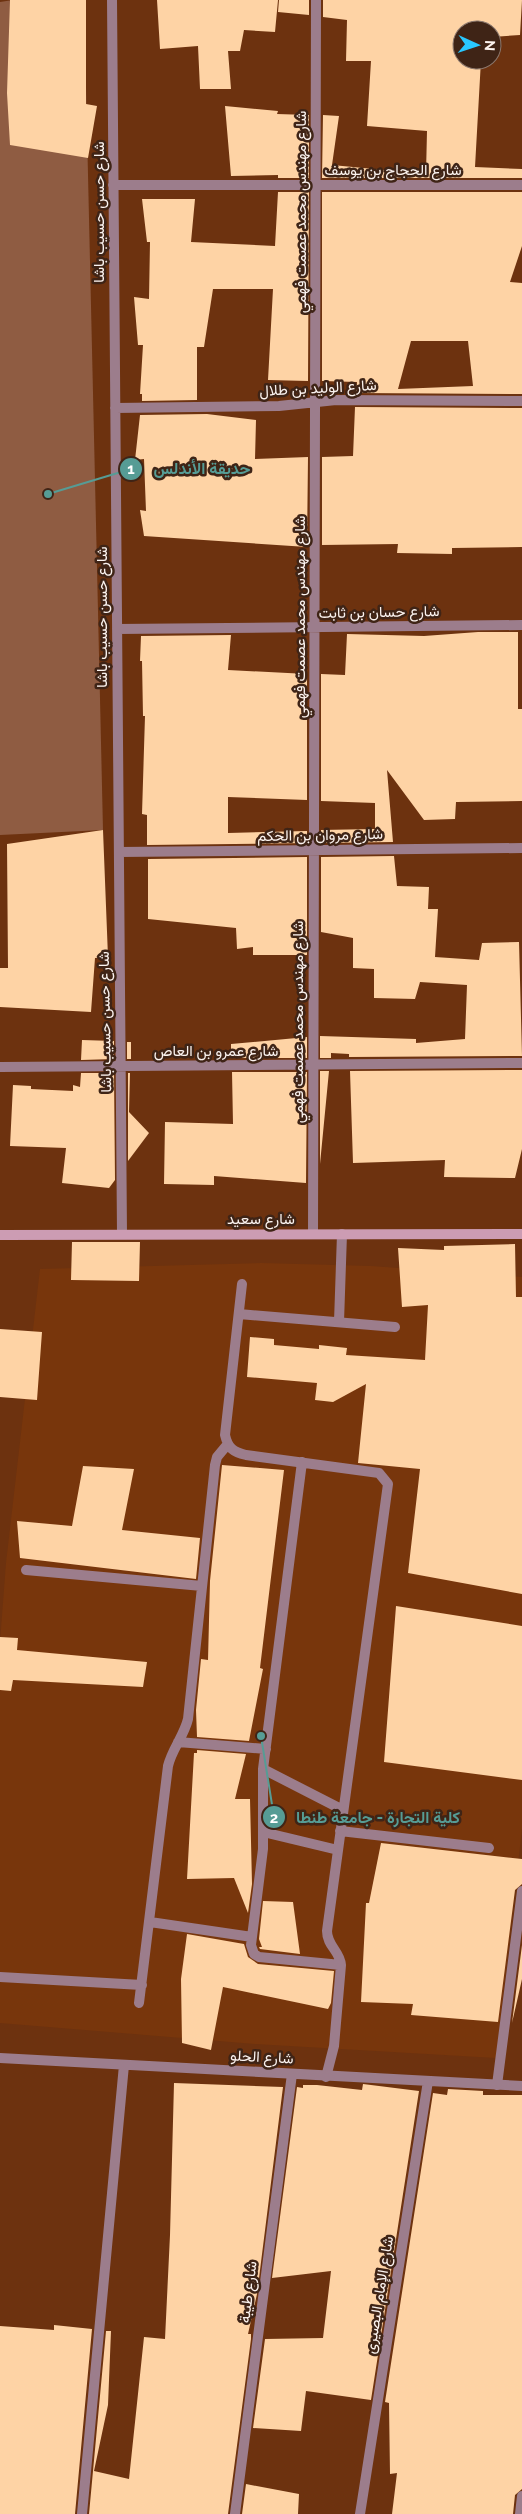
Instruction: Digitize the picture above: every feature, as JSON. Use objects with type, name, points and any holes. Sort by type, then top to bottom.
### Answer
[{"type":"street","name":"شارع حسن حسيب باشا","points":[[112,0],[122,1234]]},
{"type":"street","name":"شارع مهندس محمد عصمت فهمي","points":[[313,1234],[316,0]]},
{"type":"street","name":"شارع الحجاج بن يوسف","points":[[113,185],[522,186]]},
{"type":"street","name":"شارع الوليد بن طلال","points":[[115,408],[279,406],[315,402],[522,401]]},
{"type":"street","name":"شارع حسان بن ثابت","points":[[117,629],[522,625]]},
{"type":"street","name":"شارع مروان بن الحكم","points":[[119,852],[522,848]]},
{"type":"street","name":"شارع عمرو بن العاص","points":[[0,1067],[522,1063]]},
{"type":"street","name":"شارع سعيد","points":[[0,1234],[522,1234]]},
{"type":"street","points":[[339,1322],[342,1234]]},
{"type":"street","points":[[242,1284],[225,1435],[227,1445],[234,1452],[246,1455],[379,1473],[388,1484],[327,1938],[339,1955],[340,1965],[334,2046],[326,2076]]},
{"type":"street","points":[[239,1314],[395,1326]]},
{"type":"street","points":[[140,2003],[168,1766],[173,1749],[188,1719],[216,1457],[227,1445]]},
{"type":"street","points":[[302,1462],[263,1769],[262,1867],[252,1937],[252,1950],[259,1957],[340,1965]]},
{"type":"street","points":[[26,1570],[202,1586]]},
{"type":"street","points":[[178,1742],[266,1749]]},
{"type":"street","points":[[263,1769],[343,1810]]},
{"type":"street","points":[[340,1831],[489,1848]]},
{"type":"street","points":[[263,1832],[338,1850]]},
{"type":"street","points":[[497,2085],[522,1890]]},
{"type":"street","points":[[150,1922],[252,1937]]},
{"type":"street","points":[[0,1977],[142,1985]]},
{"type":"street","name":"شارع الحلو","points":[[0,2058],[522,2086]]},
{"type":"street","points":[[82,2514],[124,2065]]},
{"type":"street","name":"شارع طيبة","points":[[234,2514],[292,2074]]},
{"type":"street","name":"شارع الإمام البصيرى","points":[[360,2514],[428,2081]]},
{"type":"street","points":[[520,2514],[522,2496]]},
{"type":"shaded area","points":[[13,0],[84,0],[103,830],[0,835],[0,2]]},
{"type":"shaded area","points":[[261,1263],[371,1266],[522,1277],[522,1829],[496,2058],[255,2044],[0,2023],[0,1642],[6,1563],[40,1269]]},
{"type":"building","points":[[10,0],[86,0],[86,104],[97,106],[88,158],[10,145],[7,93]]},
{"type":"building","points":[[157,0],[278,0],[275,32],[244,30],[240,51],[228,51],[231,89],[200,89],[198,46],[160,49]]},
{"type":"building","points":[[279,0],[309,0],[309,15],[278,12]]},
{"type":"building","points":[[323,0],[522,0],[520,35],[502,36],[502,20],[452,20],[452,70],[480,70],[475,167],[522,169],[522,178],[322,178],[323,115],[339,116],[332,165],[426,174],[427,131],[367,126],[371,61],[346,61],[347,20],[323,17]]},
{"type":"building","points":[[225,106],[278,111],[277,114],[309,115],[309,178],[278,178],[278,175],[231,176]]},
{"type":"building","points":[[278,192],[309,192],[308,381],[268,380],[273,289],[213,289],[204,347],[197,347],[197,400],[142,401],[142,394],[140,394],[143,345],[138,345],[134,297],[149,299],[150,242],[147,242],[142,199],[195,199],[191,242],[275,246]]},
{"type":"building","points":[[322,192],[522,192],[522,246],[510,282],[522,283],[522,394],[356,393],[357,382],[322,381]],"holes":[[[411,341],[468,341],[473,386],[398,389]]]},
{"type":"building","points":[[355,407],[522,408],[522,547],[452,548],[452,554],[397,553],[398,544],[322,545],[322,457],[353,456]]},
{"type":"building","points":[[207,414],[256,420],[255,459],[308,457],[307,547],[144,536],[140,510],[146,511],[144,459],[135,460],[140,415]]},
{"type":"building","points":[[478,632],[518,632],[518,709],[522,709],[522,801],[456,802],[455,819],[424,820],[387,770],[393,842],[321,843],[321,830],[375,829],[375,803],[321,801],[321,674],[345,675],[347,634],[424,636]]},
{"type":"building","points":[[231,635],[228,670],[307,674],[307,800],[228,797],[228,833],[307,831],[307,843],[147,845],[147,815],[142,814],[145,716],[143,716],[142,661],[140,661],[141,636]]},
{"type":"building","points":[[103,830],[108,957],[95,958],[91,1012],[0,1007],[0,968],[8,968],[7,844]]},
{"type":"building","points":[[394,856],[397,886],[429,887],[428,909],[438,909],[435,957],[479,960],[482,943],[519,942],[522,1056],[349,1057],[349,1054],[331,1053],[331,1058],[320,1058],[320,1036],[416,1039],[416,1043],[465,1039],[467,985],[420,982],[415,999],[374,998],[374,969],[353,968],[353,938],[321,932],[321,857]]},
{"type":"building","points":[[307,857],[307,955],[253,955],[253,947],[237,949],[236,928],[148,919],[148,859]]},
{"type":"building","points":[[307,1037],[307,1058],[231,1058],[231,1044]]},
{"type":"building","points":[[82,1040],[114,1041],[114,1059],[81,1060]]},
{"type":"building","points":[[127,1042],[131,1042],[131,1059],[127,1059]]},
{"type":"building","points":[[522,1070],[522,1149],[515,1178],[444,1177],[445,1160],[353,1163],[350,1071]]},
{"type":"building","points":[[320,1071],[329,1071],[320,1164]]},
{"type":"building","points":[[232,1072],[307,1072],[306,1183],[214,1176],[214,1185],[164,1184],[165,1122],[233,1124]]},
{"type":"building","points":[[81,1073],[114,1073],[115,1180],[109,1188],[62,1183],[66,1148],[10,1146],[13,1085],[31,1086],[31,1089],[73,1091],[73,1085],[80,1087]]},
{"type":"building","points":[[128,1073],[130,1073],[129,1112],[149,1133],[128,1161]]},
{"type":"building","points":[[72,1242],[140,1242],[139,1281],[71,1280]]},
{"type":"building","points":[[515,1244],[516,1297],[522,1297],[522,1594],[408,1573],[420,1469],[358,1463],[366,1384],[333,1402],[315,1400],[317,1383],[247,1377],[250,1337],[274,1339],[274,1345],[319,1349],[319,1345],[347,1348],[346,1355],[425,1360],[428,1305],[402,1307],[398,1248],[444,1250],[444,1246]]},
{"type":"building","points":[[0,1329],[42,1332],[37,1400],[0,1397]]},
{"type":"building","points":[[222,1465],[284,1470],[260,1668],[263,1669],[249,1741],[197,1737],[196,1710],[201,1659],[208,1660],[210,1581]]},
{"type":"building","points":[[83,1466],[134,1469],[122,1530],[200,1538],[196,1579],[20,1558],[17,1521],[72,1526]]},
{"type":"building","points":[[396,1606],[522,1626],[522,1780],[384,1762]]},
{"type":"building","points":[[0,1637],[18,1638],[17,1650],[147,1662],[143,1687],[13,1680],[11,1691],[0,1690]]},
{"type":"building","points":[[197,1750],[246,1754],[235,1799],[250,1799],[252,1884],[248,1913],[234,1878],[187,1879],[194,1753],[197,1753]]},
{"type":"building","points":[[381,1843],[522,1859],[522,1884],[515,1890],[498,2022],[411,2015],[413,2004],[361,2002],[366,1903],[369,1903]]},
{"type":"building","points":[[263,1901],[293,1902],[300,1954],[260,1949],[259,1947],[262,1947],[259,1939]]},
{"type":"building","points":[[187,1934],[244,1944],[248,1957],[258,1964],[334,1971],[331,2003],[328,2009],[223,1987],[211,2050],[182,2043],[181,1979]]},
{"type":"building","points":[[522,1945],[522,1979],[512,2023]]},
{"type":"building","points":[[174,2083],[283,2087],[257,2294],[248,2334],[251,2334],[251,2339],[228,2514],[89,2514],[106,2331],[111,2331],[108,2405],[94,2471],[129,2479],[144,2337],[165,2339]]},
{"type":"building","points":[[363,2084],[419,2091],[371,2400],[306,2391],[301,2431],[253,2428],[265,2339],[323,2338],[331,2271],[272,2278],[297,2087],[303,2088],[303,2085],[317,2085],[362,2090]]},
{"type":"building","points":[[448,2089],[483,2091],[483,2095],[522,2095],[522,2489],[515,2495],[513,2514],[392,2514],[397,2473],[390,2474],[389,2403],[385,2402],[433,2093],[447,2095]]},
{"type":"building","points":[[54,2325],[92,2329],[75,2514],[0,2514],[0,2326],[54,2330]]},
{"type":"building","points":[[246,2484],[299,2494],[298,2514],[242,2514]]},
{"type":"place","name":"حديقة الأندلس","points":[[48,494]]},
{"type":"place","name":"كلية التجارة - جامعة طنطا","points":[[261,1736]]}]
